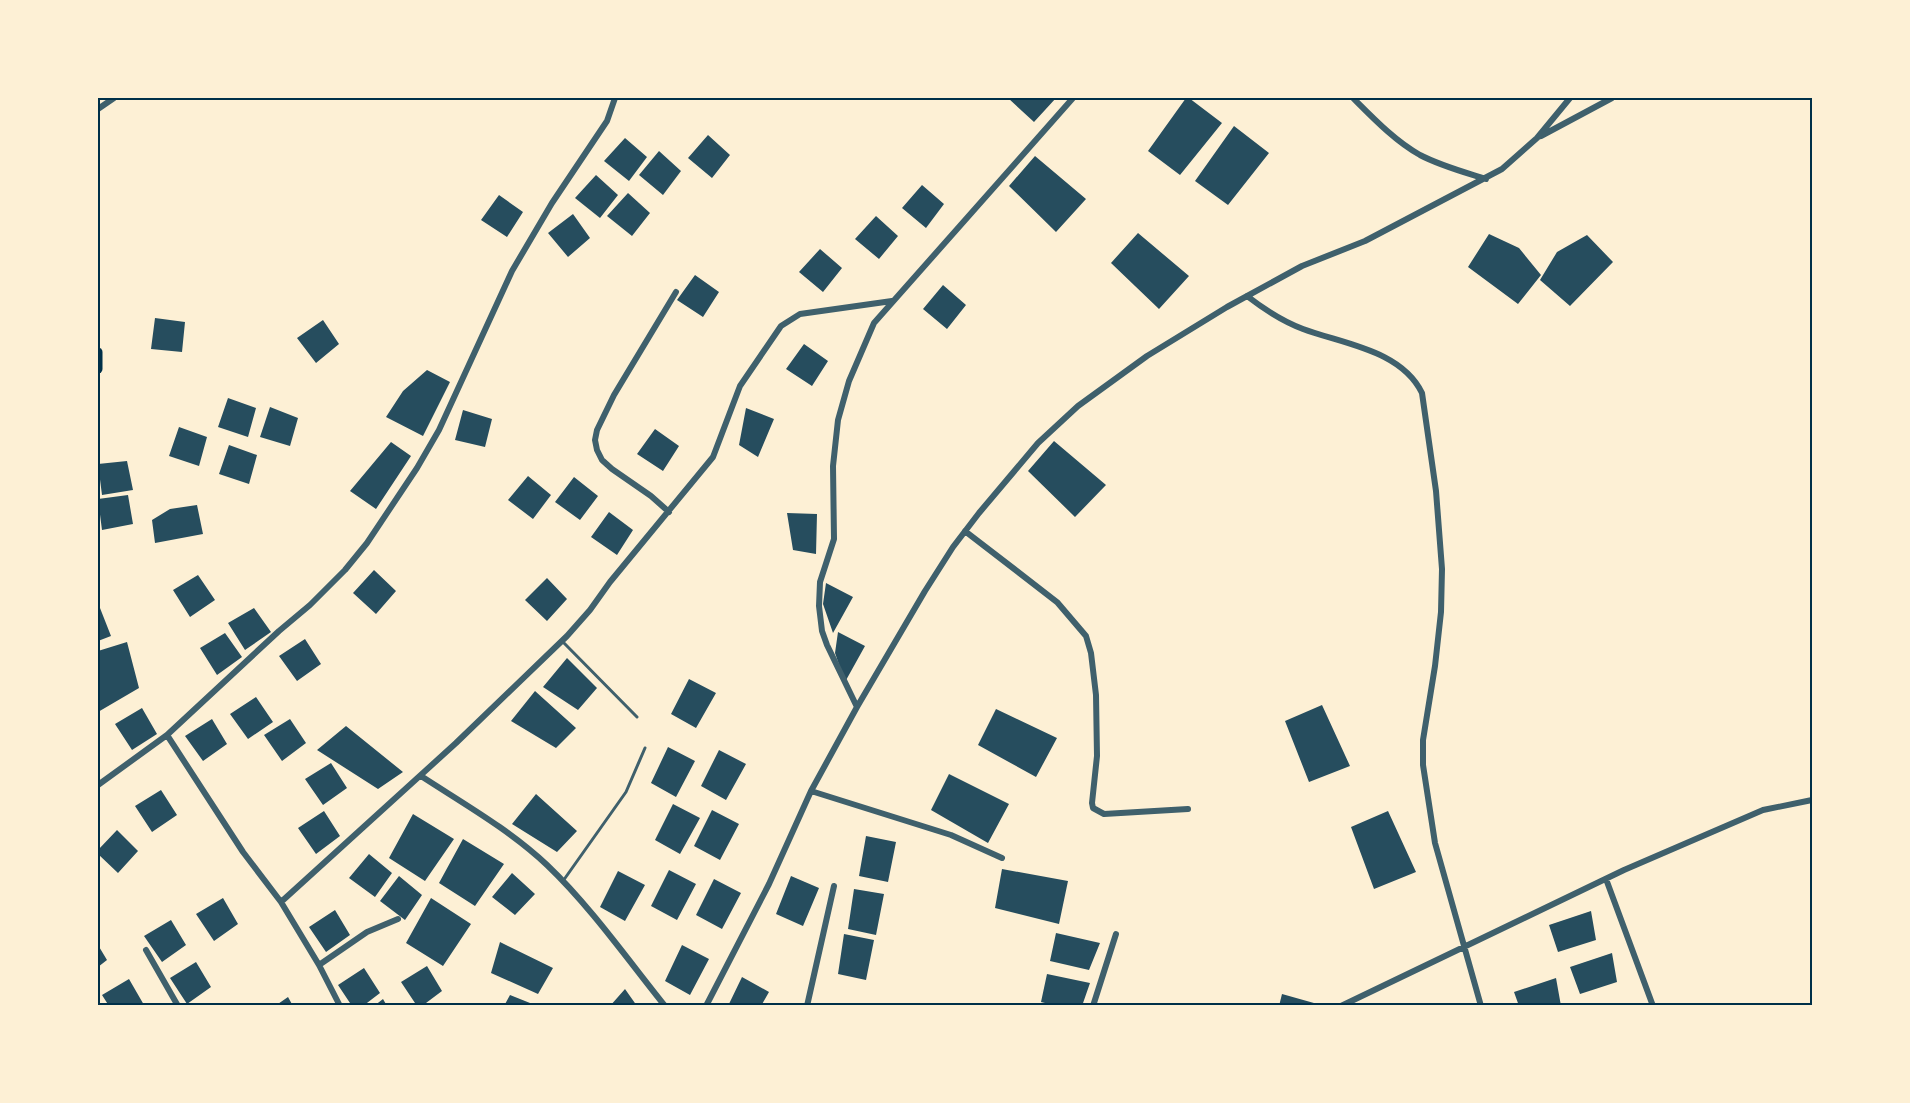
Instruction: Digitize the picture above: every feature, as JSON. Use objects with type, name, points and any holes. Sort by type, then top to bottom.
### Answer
[{"type":"main road","points":[[98,352],[98,369]]},
{"type":"street","points":[[98,109],[114,98]]},
{"type":"street","points":[[98,785],[166,735],[310,605],[345,570],[367,543],[417,468],[439,430],[512,271],[552,203],[607,121],[615,98]]},
{"type":"street","points":[[857,708],[827,645],[820,615],[819,591],[834,539],[833,466],[838,420],[849,381],[874,323],[1073,98]]},
{"type":"street","points":[[1353,98],[1376,121],[1419,155],[1486,179]]},
{"type":"street","points":[[706,1005],[769,884],[812,791],[925,591],[965,531],[1038,443],[1078,406],[1147,356],[1247,296],[1302,266],[1365,241],[1502,169],[1537,138],[1570,98]]},
{"type":"street","points":[[1537,138],[1612,98]]},
{"type":"street","points":[[669,512],[602,460],[595,440],[597,430],[610,402],[676,292]]},
{"type":"street","points":[[1247,296],[1274,316],[1303,329],[1360,347],[1395,363],[1417,382],[1422,393],[1436,491],[1442,569],[1441,612],[1423,740],[1423,765],[1435,843],[1481,1005]]},
{"type":"street","points":[[281,902],[420,776],[562,640],[590,610],[610,582],[713,457],[740,386],[781,326],[800,314],[892,301]]},
{"type":"street","points":[[965,531],[1057,602],[1086,636],[1091,653],[1096,695],[1097,756],[1093,808],[1104,814],[1188,809]]},
{"type":"street","points":[[166,735],[243,852],[281,902],[340,1005]]},
{"type":"street","points":[[420,776],[507,832],[548,866],[665,1005]]},
{"type":"street","points":[[812,791],[951,835],[1002,858]]},
{"type":"street","points":[[1341,1005],[1606,879],[1763,810],[1812,800]]},
{"type":"street","points":[[1606,879],[1653,1005]]},
{"type":"street","points":[[807,1005],[834,886]]},
{"type":"street","points":[[319,965],[367,932],[398,919]]},
{"type":"street","points":[[1093,1005],[1116,934]]},
{"type":"street","points":[[146,950],[178,1005]]},
{"type":"lane","points":[[562,640],[637,717]]},
{"type":"lane","points":[[562,882],[626,792],[645,748]]},
{"type":"building","points":[[1008,98],[1056,98],[1034,122]]},
{"type":"building","points":[[1186,98],[1222,123],[1180,175],[1148,151]]},
{"type":"building","points":[[1234,126],[1269,153],[1228,205],[1195,181]]},
{"type":"building","points":[[708,135],[730,155],[712,178],[688,158]]},
{"type":"building","points":[[625,138],[647,157],[629,181],[604,161]]},
{"type":"building","points":[[659,151],[681,171],[663,195],[639,175]]},
{"type":"building","points":[[1035,156],[1086,199],[1056,232],[1009,186]]},
{"type":"building","points":[[596,175],[618,195],[600,218],[575,198]]},
{"type":"building","points":[[922,185],[944,204],[926,228],[902,208]]},
{"type":"building","points":[[628,193],[650,213],[632,236],[607,216]]},
{"type":"building","points":[[499,195],[523,212],[507,237],[481,220]]},
{"type":"building","points":[[573,214],[590,238],[568,257],[548,233]]},
{"type":"building","points":[[876,216],[898,236],[879,259],[855,239]]},
{"type":"building","points":[[1138,233],[1189,276],[1159,309],[1111,263]]},
{"type":"building","points":[[1489,234],[1519,248],[1541,275],[1518,304],[1468,267]]},
{"type":"building","points":[[1587,235],[1613,262],[1570,306],[1540,280],[1557,252]]},
{"type":"building","points":[[820,249],[842,268],[823,292],[799,272]]},
{"type":"building","points":[[695,275],[719,292],[703,317],[677,300]]},
{"type":"building","points":[[943,285],[966,305],[947,329],[923,309]]},
{"type":"building","points":[[155,318],[185,322],[182,352],[151,349]]},
{"type":"building","points":[[323,320],[339,344],[316,363],[297,338]]},
{"type":"building","points":[[804,344],[828,361],[812,386],[786,369]]},
{"type":"building","points":[[427,370],[450,382],[423,436],[386,417],[403,391]]},
{"type":"building","points":[[228,398],[256,408],[248,437],[218,427]]},
{"type":"building","points":[[270,407],[298,418],[290,446],[260,437]]},
{"type":"building","points":[[746,408],[774,419],[758,457],[739,445]]},
{"type":"building","points":[[463,410],[492,419],[485,447],[455,440]]},
{"type":"building","points":[[179,427],[207,437],[199,466],[169,456]]},
{"type":"building","points":[[655,429],[679,446],[663,471],[637,454]]},
{"type":"building","points":[[1054,441],[1106,485],[1075,517],[1028,471]]},
{"type":"building","points":[[391,442],[411,456],[376,509],[350,491]]},
{"type":"building","points":[[229,445],[257,455],[249,484],[219,474]]},
{"type":"building","points":[[127,461],[133,490],[102,495],[98,464]]},
{"type":"building","points":[[528,476],[551,495],[533,519],[508,500]]},
{"type":"building","points":[[574,477],[598,496],[580,520],[555,502]]},
{"type":"building","points":[[128,495],[133,524],[102,530],[98,499]]},
{"type":"building","points":[[197,505],[203,534],[155,543],[152,520],[170,509]]},
{"type":"building","points":[[609,512],[633,530],[617,555],[591,537]]},
{"type":"building","points":[[787,513],[817,514],[816,554],[793,550]]},
{"type":"building","points":[[374,570],[396,591],[376,614],[353,593]]},
{"type":"building","points":[[198,575],[215,600],[190,617],[173,590]]},
{"type":"building","points":[[547,578],[567,599],[547,621],[525,600]]},
{"type":"building","points":[[826,583],[853,597],[833,633],[823,604]]},
{"type":"building","points":[[100,608],[111,636],[98,641],[98,609]]},
{"type":"building","points":[[254,608],[271,632],[245,650],[228,623]]},
{"type":"building","points":[[838,632],[865,646],[845,682],[835,653]]},
{"type":"building","points":[[225,633],[242,657],[217,675],[200,648]]},
{"type":"building","points":[[305,639],[321,664],[297,681],[279,656]]},
{"type":"building","points":[[127,642],[139,688],[98,712],[98,651]]},
{"type":"building","points":[[567,658],[597,688],[578,710],[543,687]]},
{"type":"building","points":[[689,679],[716,693],[696,728],[671,714]]},
{"type":"building","points":[[535,691],[576,728],[556,748],[511,721]]},
{"type":"building","points":[[256,697],[273,722],[248,739],[230,714]]},
{"type":"building","points":[[1322,705],[1350,766],[1309,782],[1285,721]]},
{"type":"building","points":[[142,708],[157,734],[132,750],[115,724]]},
{"type":"building","points":[[996,709],[1057,738],[1036,777],[978,745]]},
{"type":"building","points":[[212,719],[227,744],[203,761],[185,736]]},
{"type":"building","points":[[290,719],[306,743],[282,761],[264,735]]},
{"type":"building","points":[[346,726],[403,772],[378,789],[317,750]]},
{"type":"building","points":[[668,747],[695,761],[676,797],[651,783]]},
{"type":"building","points":[[719,750],[746,764],[726,800],[701,786]]},
{"type":"building","points":[[331,763],[347,788],[323,805],[305,779]]},
{"type":"building","points":[[949,774],[1009,804],[988,843],[931,810]]},
{"type":"building","points":[[161,790],[177,815],[152,832],[135,806]]},
{"type":"building","points":[[536,794],[577,831],[557,852],[512,824]]},
{"type":"building","points":[[673,804],[700,818],[680,854],[655,840]]},
{"type":"building","points":[[712,810],[739,824],[720,860],[694,846]]},
{"type":"building","points":[[324,811],[340,836],[316,854],[298,828]]},
{"type":"building","points":[[1388,811],[1416,872],[1374,889],[1351,827]]},
{"type":"building","points":[[413,814],[454,839],[425,881],[389,858]]},
{"type":"building","points":[[117,830],[138,851],[118,873],[98,854],[98,850]]},
{"type":"building","points":[[866,836],[896,842],[888,882],[859,876]]},
{"type":"building","points":[[463,839],[504,864],[475,906],[439,883]]},
{"type":"building","points":[[369,854],[392,873],[375,897],[349,878]]},
{"type":"building","points":[[1002,869],[1068,881],[1059,924],[995,908]]},
{"type":"building","points":[[669,870],[696,884],[677,920],[651,906]]},
{"type":"building","points":[[618,871],[645,885],[625,921],[600,907]]},
{"type":"building","points":[[512,873],[535,894],[515,915],[492,897]]},
{"type":"building","points":[[399,876],[422,895],[405,920],[380,901]]},
{"type":"building","points":[[791,876],[819,888],[803,926],[776,914]]},
{"type":"building","points":[[714,879],[741,893],[722,929],[696,915]]},
{"type":"building","points":[[854,889],[884,894],[876,935],[848,929]]},
{"type":"building","points":[[223,898],[238,924],[214,941],[196,914]]},
{"type":"building","points":[[431,898],[471,924],[443,966],[406,943]]},
{"type":"building","points":[[335,910],[350,935],[326,952],[309,927]]},
{"type":"building","points":[[1591,911],[1596,940],[1558,952],[1549,925]]},
{"type":"building","points":[[171,920],[186,945],[162,962],[144,936]]},
{"type":"building","points":[[1056,933],[1100,943],[1089,970],[1050,961]]},
{"type":"building","points":[[844,934],[874,940],[866,980],[838,974]]},
{"type":"building","points":[[500,942],[553,968],[538,994],[491,973]]},
{"type":"building","points":[[98,945],[107,960],[98,967]]},
{"type":"building","points":[[682,945],[709,959],[690,995],[665,981]]},
{"type":"building","points":[[1612,953],[1617,982],[1580,994],[1570,967]]},
{"type":"building","points":[[196,962],[211,987],[187,1004],[170,978]]},
{"type":"building","points":[[427,966],[442,991],[422,1006],[417,1006],[401,982]]},
{"type":"building","points":[[364,968],[380,993],[363,1006],[352,1006],[338,985]]},
{"type":"building","points":[[1047,974],[1090,983],[1082,1006],[1057,1006],[1041,1002]]},
{"type":"building","points":[[742,977],[769,992],[761,1006],[728,1006]]},
{"type":"building","points":[[1556,978],[1561,1006],[1519,1006],[1514,992]]},
{"type":"building","points":[[129,979],[144,1005],[109,1006],[102,995]]},
{"type":"building","points":[[625,989],[637,1006],[610,1006]]},
{"type":"building","points":[[1282,994],[1321,1005],[1321,1006],[1279,1006]]},
{"type":"building","points":[[510,995],[535,1005],[535,1006],[504,1006]]},
{"type":"building","points":[[288,997],[293,1006],[275,1006]]},
{"type":"building","points":[[383,999],[387,1006],[374,1006]]}]
